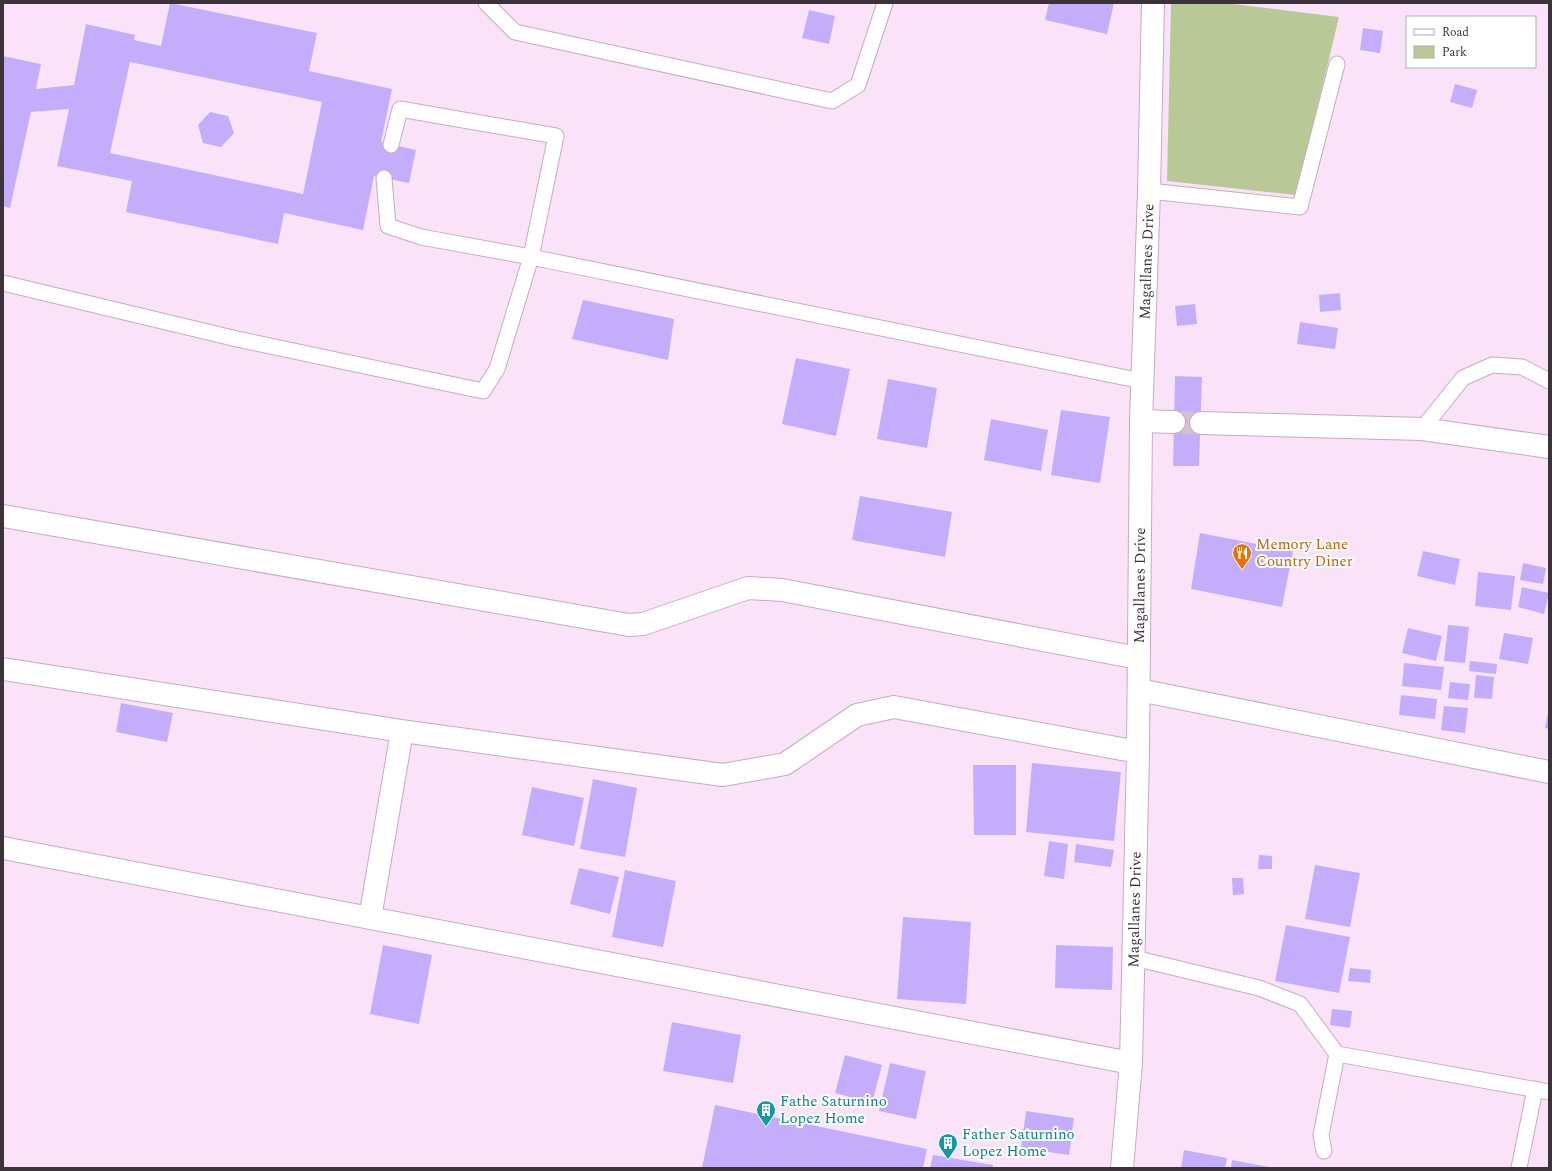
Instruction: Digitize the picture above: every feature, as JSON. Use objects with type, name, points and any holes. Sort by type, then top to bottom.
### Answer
[{"type":"street","name":"Magallanes Drive","points":[[1122,1168],[1132,1063],[1138,752],[1141,421],[1149,191],[1153,3]]},
{"type":"street","points":[[1141,421],[1174,422]]},
{"type":"street","points":[[1200,422],[1422,429],[1549,447]]},
{"type":"street","points":[[3,516],[629,625],[643,624],[748,588],[782,590],[1138,658]]},
{"type":"street","points":[[3,669],[402,731],[723,775],[785,764],[857,715],[894,707],[1138,752]]},
{"type":"street","points":[[1138,690],[1549,772]]},
{"type":"street","points":[[370,918],[402,731]]},
{"type":"street","points":[[3,848],[1132,1063]]},
{"type":"lane","points":[[486,3],[515,32],[832,101],[858,84],[885,3]]},
{"type":"lane","points":[[1149,191],[1300,207],[1337,64]]},
{"type":"lane","points":[[3,283],[237,340],[483,391],[498,369],[531,257],[556,136],[400,109],[391,145]]},
{"type":"lane","points":[[384,178],[388,226],[421,237],[531,257],[1142,381]]},
{"type":"lane","points":[[1422,429],[1463,378],[1492,365],[1522,366],[1549,381]]},
{"type":"lane","points":[[1134,958],[1260,988],[1300,1004],[1337,1054],[1542,1090],[1519,1168]]},
{"type":"lane","points":[[1324,1151],[1320,1134],[1337,1054]]},
{"type":"green space","points":[[1171,3],[1225,3],[1339,17],[1296,195],[1167,181]]},
{"type":"building","points":[[170,3],[317,33],[309,71],[392,89],[381,142],[416,150],[409,183],[374,176],[363,230],[284,213],[278,244],[126,212],[132,181],[57,166],[69,109],[31,112],[10,208],[3,206],[3,56],[41,64],[36,89],[74,85],[86,24],[135,35],[134,40],[161,46]],"holes":[[[130,62],[322,102],[303,194],[110,153]]]},
{"type":"building","points":[[1049,3],[1114,3],[1107,34],[1045,20]]},
{"type":"building","points":[[809,10],[835,16],[829,44],[802,38]]},
{"type":"building","points":[[1363,28],[1383,31],[1380,53],[1360,50]]},
{"type":"building","points":[[1455,84],[1477,90],[1472,108],[1450,102]]},
{"type":"building","points":[[210,112],[228,116],[234,133],[221,147],[203,143],[198,125]]},
{"type":"building","points":[[1340,293],[1341,310],[1320,312],[1319,295]]},
{"type":"building","points":[[583,300],[674,319],[668,360],[572,339]]},
{"type":"building","points":[[1195,304],[1197,324],[1177,326],[1175,306]]},
{"type":"building","points":[[1300,322],[1338,328],[1335,349],[1297,344]]},
{"type":"building","points":[[796,358],[850,369],[836,436],[782,424]]},
{"type":"building","points":[[1175,376],[1202,377],[1199,466],[1173,466]]},
{"type":"building","points":[[888,379],[937,388],[927,448],[877,439]]},
{"type":"building","points":[[1061,410],[1110,417],[1100,483],[1051,475]]},
{"type":"building","points":[[991,419],[1048,430],[1041,471],[984,460]]},
{"type":"building","points":[[860,496],[952,512],[945,557],[852,540]]},
{"type":"building","name":"Memory Lane Country Diner","points":[[1200,533],[1293,551],[1282,607],[1191,589]]},
{"type":"building","points":[[1423,551],[1460,559],[1455,585],[1417,576]]},
{"type":"building","points":[[1523,563],[1546,568],[1543,584],[1520,580]]},
{"type":"building","points":[[1478,572],[1515,576],[1511,610],[1475,606]]},
{"type":"building","points":[[1522,587],[1549,593],[1544,614],[1518,607]]},
{"type":"building","points":[[1448,625],[1469,627],[1465,663],[1444,661]]},
{"type":"building","points":[[1408,628],[1442,636],[1436,661],[1402,653]]},
{"type":"building","points":[[1504,633],[1533,638],[1528,664],[1499,659]]},
{"type":"building","points":[[1470,661],[1497,664],[1496,674],[1469,671]]},
{"type":"building","points":[[1404,663],[1444,667],[1441,690],[1402,686]]},
{"type":"building","points":[[1476,675],[1494,677],[1492,699],[1474,698]]},
{"type":"building","points":[[1450,682],[1470,684],[1468,700],[1448,698]]},
{"type":"building","points":[[1401,695],[1437,699],[1435,719],[1399,715]]},
{"type":"building","points":[[121,703],[173,713],[167,742],[116,732]]},
{"type":"building","points":[[1444,706],[1468,708],[1465,733],[1441,730]]},
{"type":"building","points":[[1548,712],[1549,713],[1549,729],[1545,728]]},
{"type":"building","points":[[1032,763],[1121,772],[1114,841],[1026,832]]},
{"type":"building","points":[[973,765],[1016,765],[1016,835],[974,835]]},
{"type":"building","points":[[593,779],[637,788],[625,857],[580,849]]},
{"type":"building","points":[[532,787],[584,798],[574,846],[522,835]]},
{"type":"building","points":[[1049,841],[1068,844],[1064,879],[1044,876]]},
{"type":"building","points":[[1076,844],[1114,850],[1111,867],[1074,862]]},
{"type":"building","points":[[1259,855],[1272,856],[1272,869],[1258,869]]},
{"type":"building","points":[[1315,865],[1360,873],[1350,927],[1305,919]]},
{"type":"building","points":[[579,868],[619,877],[610,914],[570,904]]},
{"type":"building","points":[[625,870],[676,881],[663,947],[612,937]]},
{"type":"building","points":[[1232,878],[1243,878],[1244,894],[1233,895]]},
{"type":"building","points":[[903,917],[971,922],[966,1004],[897,999]]},
{"type":"building","points":[[1286,925],[1350,937],[1339,993],[1275,981]]},
{"type":"building","points":[[383,945],[432,955],[419,1024],[370,1014]]},
{"type":"building","points":[[1056,945],[1113,947],[1112,990],[1055,988]]},
{"type":"building","points":[[1350,968],[1371,970],[1370,983],[1348,981]]},
{"type":"building","points":[[1332,1009],[1352,1011],[1350,1028],[1330,1025]]},
{"type":"building","points":[[672,1022],[741,1035],[733,1083],[663,1071]]},
{"type":"building","points":[[845,1055],[882,1065],[872,1103],[835,1093]]},
{"type":"building","points":[[890,1063],[926,1071],[916,1119],[879,1111]]},
{"type":"building","name":"Fathe Saturnino Lopez Home","points":[[715,1105],[927,1149],[923,1168],[702,1168]]},
{"type":"building","points":[[1026,1111],[1074,1118],[1069,1155],[1021,1148]]},
{"type":"building","points":[[1184,1150],[1227,1158],[1225,1168],[1181,1168]]},
{"type":"building","name":"Father Saturnino Lopez Home","points":[[933,1155],[993,1165],[993,1168],[930,1168]]},
{"type":"building","points":[[1232,1160],[1269,1167],[1269,1168],[1231,1168]]},
{"type":"tunnel","points":[[1174,422],[1201,423]]},
{"type":"place","name":"Memory Lane Country Diner","points":[[1242,570]]},
{"type":"place","name":"Fathe Saturnino Lopez Home","points":[[766,1127]]},
{"type":"place","name":"Father Saturnino Lopez Home","points":[[948,1160]]}]
